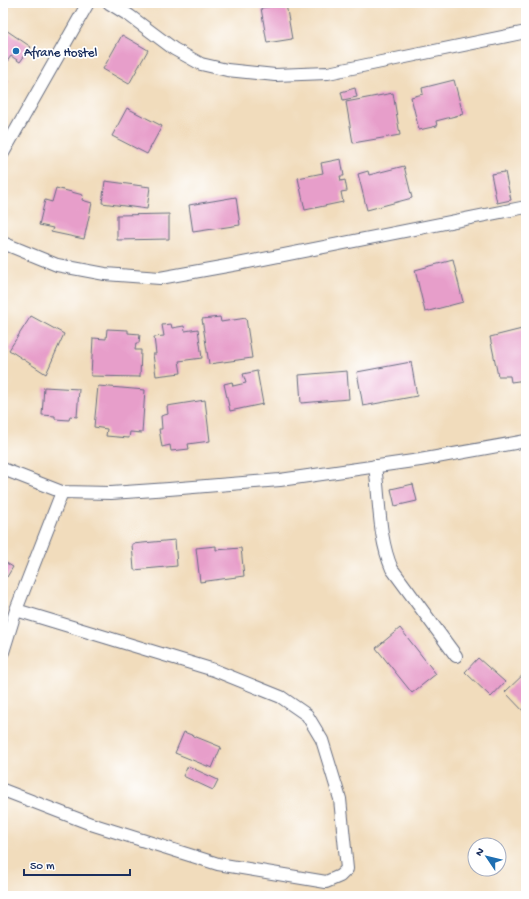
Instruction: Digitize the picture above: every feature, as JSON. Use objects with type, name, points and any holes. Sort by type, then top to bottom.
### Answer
[{"type":"street","points":[[3,153],[88,3]]},
{"type":"street","points":[[109,3],[130,16],[174,49],[201,64],[226,70],[275,75],[328,73],[526,32]]},
{"type":"street","points":[[3,243],[57,264],[105,274],[160,278],[526,207]]},
{"type":"street","points":[[3,469],[62,492],[111,493],[280,480],[420,460],[526,441]]},
{"type":"street","points":[[375,466],[382,539],[392,569],[456,656]]},
{"type":"street","points":[[3,652],[16,610],[62,492]]},
{"type":"street","points":[[3,790],[91,824],[218,864],[326,882],[340,876],[347,869],[340,799],[322,740],[307,714],[281,697],[214,670],[16,610]]},
{"type":"building","points":[[286,4],[292,39],[267,43],[261,8]]},
{"type":"building","name":"Afrane Hostel","points":[[3,28],[31,47],[20,62],[11,56],[3,67]]},
{"type":"building","points":[[122,35],[148,50],[129,84],[103,69]]},
{"type":"building","name":"Afrane Hostel","points":[[3,76],[9,81],[3,89]]},
{"type":"building","points":[[454,80],[463,114],[436,121],[437,126],[419,130],[411,97],[423,94],[422,88]]},
{"type":"building","points":[[355,88],[357,97],[343,100],[341,92]]},
{"type":"building","points":[[393,93],[400,135],[353,143],[346,102]]},
{"type":"building","points":[[127,108],[162,126],[147,154],[112,136]]},
{"type":"building","points":[[341,159],[344,176],[340,176],[341,181],[345,180],[347,191],[341,192],[343,202],[305,210],[298,178],[323,173],[321,163]]},
{"type":"building","points":[[404,166],[412,198],[367,210],[358,174],[368,171],[369,175]]},
{"type":"building","points":[[505,172],[511,200],[497,203],[491,174]]},
{"type":"building","points":[[105,181],[150,187],[147,209],[102,203]]},
{"type":"building","points":[[56,188],[83,195],[82,200],[92,203],[84,239],[51,232],[53,228],[39,225],[45,200],[52,202]]},
{"type":"building","points":[[236,197],[240,225],[193,232],[189,205]]},
{"type":"building","points":[[169,214],[169,239],[117,240],[117,215]]},
{"type":"building","points":[[453,260],[463,302],[425,312],[415,270]]},
{"type":"building","points":[[31,316],[64,334],[46,374],[9,350]]},
{"type":"building","points":[[220,317],[221,322],[246,318],[252,358],[209,364],[202,319]]},
{"type":"building","points":[[171,324],[172,328],[184,326],[185,331],[198,329],[202,358],[179,361],[181,373],[156,376],[153,354],[156,354],[154,337],[164,336],[162,325]]},
{"type":"building","points":[[526,328],[526,380],[511,382],[510,376],[498,376],[490,337]]},
{"type":"building","points":[[107,329],[128,330],[128,333],[140,334],[139,343],[136,343],[135,350],[141,350],[140,377],[91,376],[93,338],[106,339]]},
{"type":"building","points":[[411,362],[417,396],[363,406],[357,372]]},
{"type":"building","points":[[257,371],[263,404],[230,411],[224,384],[232,382],[233,386],[246,383],[243,374]]},
{"type":"building","points":[[347,371],[349,399],[301,403],[299,375]]},
{"type":"building","points":[[98,386],[145,390],[142,433],[130,432],[129,438],[106,436],[107,429],[94,427]]},
{"type":"building","points":[[44,387],[79,389],[77,417],[70,416],[69,420],[55,419],[55,416],[42,415]]},
{"type":"building","points":[[205,400],[210,441],[188,444],[189,449],[171,451],[170,445],[162,447],[159,429],[162,429],[161,416],[168,414],[167,406]]},
{"type":"building","points":[[413,484],[417,501],[395,506],[391,489]]},
{"type":"building","points":[[175,540],[177,566],[134,570],[132,544]]},
{"type":"building","points":[[216,546],[216,550],[241,548],[244,576],[200,582],[196,548]]},
{"type":"building","points":[[3,561],[13,567],[7,577],[3,574]]},
{"type":"building","points":[[400,628],[436,674],[412,693],[376,648]]},
{"type":"building","points":[[478,658],[505,682],[491,697],[465,672]]},
{"type":"building","points":[[526,672],[526,714],[505,692]]},
{"type":"building","points":[[184,732],[221,747],[212,768],[175,753]]},
{"type":"building","points":[[188,766],[218,780],[213,790],[183,776]]},
{"type":"place","name":"Afrane Hostel","points":[[16,51]]}]
